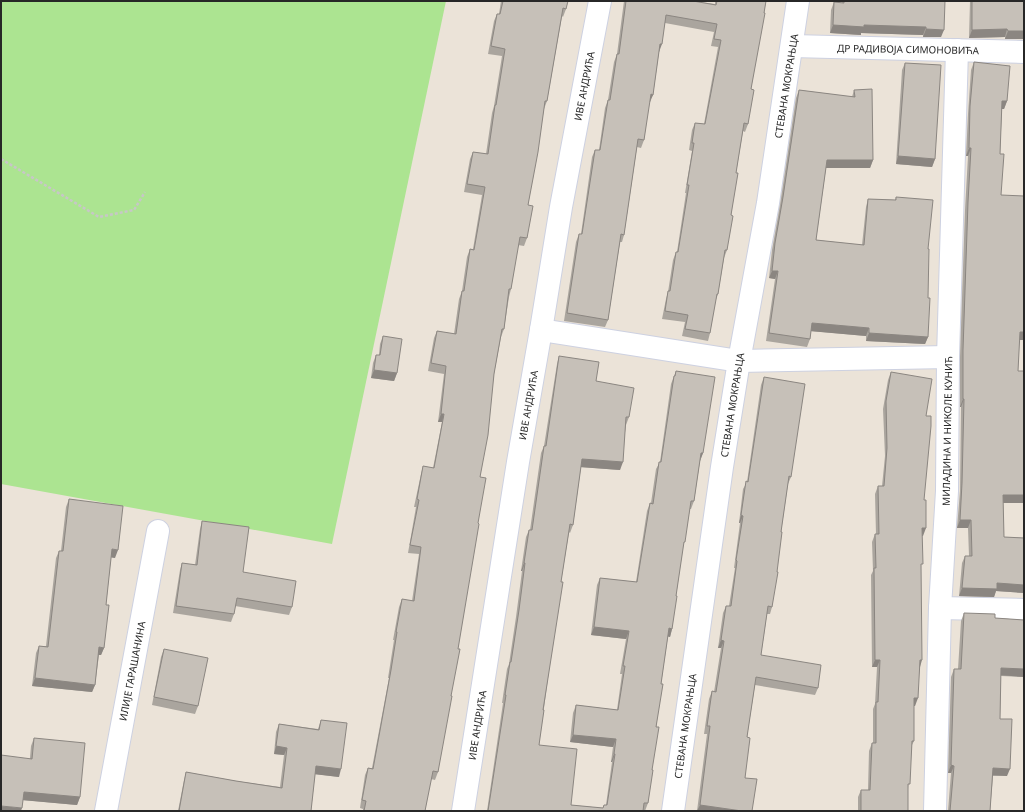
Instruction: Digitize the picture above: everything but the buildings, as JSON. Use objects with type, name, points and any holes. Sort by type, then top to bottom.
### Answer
[{"type":"street","name":"ИВЕ АНДРИЋА","points":[[463,811],[518,462],[561,207],[600,1]]},
{"type":"street","name":"СТЕВАНА МОКРАЊЦА","points":[[673,811],[722,466],[739,361],[768,203],[798,1]]},
{"type":"street","name":"ДР РАДИВОЈА СИМОНОВИЋА","points":[[792,46],[1024,52]]},
{"type":"street","name":"МИЛАДИНА И НИКОЛЕ КУНИЋ","points":[[935,811],[940,608],[947,491],[948,357],[957,50]]},
{"type":"street","points":[[541,330],[739,361],[948,357]]},
{"type":"street","name":"ИЛИЈЕ ГАРАШАНИНА","points":[[106,811],[158,531]]},
{"type":"street","points":[[940,608],[1024,610]]},
{"type":"path","points":[[1,159],[99,217],[134,210],[145,192]]},
{"type":"green space","points":[[1,1],[446,1],[332,544],[1,484]]}]
